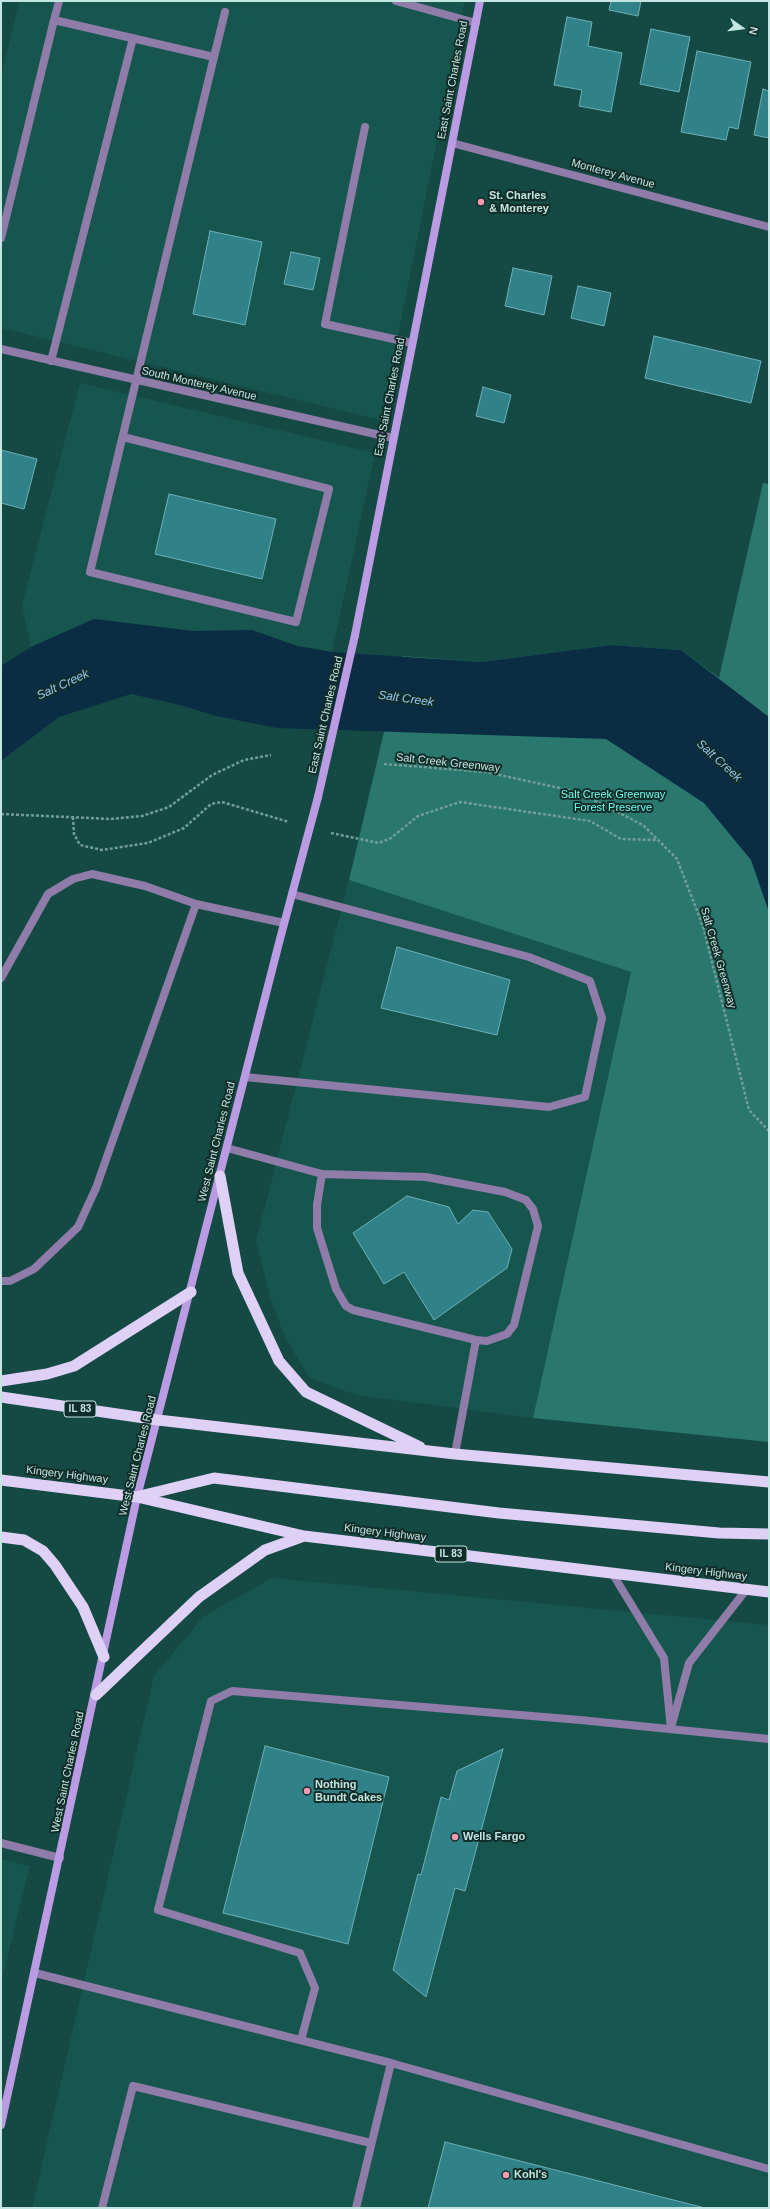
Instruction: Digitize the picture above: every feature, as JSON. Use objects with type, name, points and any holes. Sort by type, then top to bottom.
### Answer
[{"type":"highway","points":[[220,1176],[238,1274],[278,1361],[306,1392],[428,1451]]},
{"type":"highway","points":[[1,1381],[47,1374],[74,1366],[191,1292]]},
{"type":"highway","name":"IL 83","points":[[1,1397],[158,1420],[455,1454],[769,1482]]},
{"type":"highway","points":[[137,1497],[214,1478],[507,1513],[719,1534],[769,1534]]},
{"type":"highway","name":"Kingery Highway","points":[[1,1480],[137,1497],[304,1536],[769,1592]]},
{"type":"highway","points":[[96,1695],[199,1597],[265,1550],[304,1536]]},
{"type":"highway","points":[[1,1537],[24,1540],[43,1551],[56,1565],[83,1607],[104,1657]]},
{"type":"main road","name":"East Saint Charles Road","points":[[318,797],[355,635],[480,1]]},
{"type":"main road","name":"West Saint Charles Road","points":[[1,2125],[96,1695],[137,1497],[191,1292],[284,923],[318,797]]},
{"type":"street","points":[[1,238],[59,1]]},
{"type":"street","points":[[396,1],[476,23]]},
{"type":"street","points":[[123,437],[329,489],[296,622],[90,572],[225,12]]},
{"type":"street","points":[[54,20],[214,57]]},
{"type":"street","points":[[51,361],[133,38]]},
{"type":"street","points":[[366,127],[325,324],[412,343]]},
{"type":"street","name":"Monterey Avenue","points":[[452,143],[769,227]]},
{"type":"street","name":"South Monterey Avenue","points":[[1,349],[136,381],[393,438]]},
{"type":"street","points":[[1,978],[48,894],[73,879],[92,874],[145,886],[196,904],[284,923]]},
{"type":"street","points":[[245,1077],[549,1107],[585,1097],[602,1018],[590,981],[529,956],[292,894]]},
{"type":"street","points":[[1,1281],[10,1281],[34,1269],[78,1227],[96,1188],[196,904]]},
{"type":"street","points":[[227,1148],[322,1174],[426,1177],[505,1192],[526,1200],[532,1209],[538,1226],[514,1325],[507,1334],[487,1341],[476,1340],[353,1310],[346,1306],[336,1290],[317,1228],[317,1206],[322,1174]]},
{"type":"street","points":[[455,1454],[476,1340]]},
{"type":"street","points":[[612,1573],[664,1658],[671,1729]]},
{"type":"street","points":[[671,1729],[689,1663],[746,1590]]},
{"type":"street","points":[[301,2040],[315,1988],[300,1953],[158,1910],[211,1701],[232,1691],[769,1738]]},
{"type":"street","points":[[1,1843],[60,1858]]},
{"type":"street","points":[[35,1973],[390,2063],[769,2169]]},
{"type":"street","points":[[356,2208],[390,2063]]},
{"type":"street","points":[[102,2208],[133,2086],[371,2143]]},
{"type":"path","points":[[1,814],[111,819],[142,816],[168,807],[219,772],[244,760],[271,755]]},
{"type":"path","name":"Salt Creek Greenway","points":[[384,764],[486,772],[578,792],[643,825],[659,840],[677,860],[703,926],[750,1110],[769,1131]]},
{"type":"path","points":[[73,817],[74,834],[80,844],[102,850],[148,843],[184,828],[211,804],[222,802],[263,813]]},
{"type":"path","points":[[352,837],[379,843],[391,838],[418,816],[460,802],[482,804],[590,822],[621,839],[659,840]]},
{"type":"shaded area","points":[[19,1],[465,1],[381,420],[1,328],[1,77]]},
{"type":"shaded area","points":[[80,383],[375,453],[332,652],[297,646],[252,630],[193,631],[94,619],[31,647],[22,605]]},
{"type":"shaded area","points":[[349,880],[631,972],[533,1418],[356,1395],[310,1378],[285,1338],[270,1296],[256,1241]]},
{"type":"shaded area","points":[[272,1578],[769,1625],[769,2208],[32,2208],[154,1676],[203,1617]]},
{"type":"shaded area","points":[[1,1859],[30,1866],[1,1983]]},
{"type":"green space","name":"Salt Creek Greenway Forest Preserve","points":[[763,483],[769,484],[769,1442],[533,1418],[631,972],[349,880],[402,656],[481,662],[611,645],[681,650],[719,678]]},
{"type":"water","name":"Salt Creek","points":[[94,619],[193,631],[252,630],[297,646],[332,652],[481,662],[611,645],[681,650],[769,717],[769,912],[751,860],[704,803],[606,739],[277,728],[216,716],[180,705],[131,694],[59,717],[1,761],[1,666],[31,647]]},
{"type":"building","points":[[611,1],[641,1],[638,16],[609,10]]},
{"type":"building","points":[[567,17],[592,22],[588,46],[622,53],[611,112],[579,106],[582,90],[554,85]]},
{"type":"building","points":[[651,29],[690,37],[679,92],[640,84]]},
{"type":"building","points":[[697,51],[751,62],[738,129],[729,127],[726,140],[681,132]]},
{"type":"building","points":[[763,89],[769,91],[769,138],[754,135]]},
{"type":"building","points":[[210,231],[262,242],[245,325],[193,314]]},
{"type":"building","points":[[291,252],[320,258],[313,290],[284,284]]},
{"type":"building","points":[[513,268],[552,276],[544,315],[505,306]]},
{"type":"building","points":[[578,286],[611,293],[604,326],[571,318]]},
{"type":"building","points":[[654,336],[761,361],[751,403],[645,378]]},
{"type":"building","points":[[483,387],[511,395],[504,423],[476,416]]},
{"type":"building","points":[[1,450],[37,459],[24,509],[1,503]]},
{"type":"building","points":[[169,494],[276,519],[262,579],[155,554]]},
{"type":"building","points":[[397,947],[510,980],[497,1035],[381,1008]]},
{"type":"building","points":[[407,1196],[449,1207],[458,1224],[473,1210],[488,1212],[512,1249],[507,1268],[434,1320],[404,1272],[384,1284],[353,1233]]},
{"type":"building","points":[[265,1746],[389,1777],[348,1944],[223,1913]]},
{"type":"building","name":"Wells Fargo","points":[[503,1749],[465,1891],[455,1888],[426,1997],[393,1970],[418,1874],[421,1875],[441,1797],[449,1800],[457,1771]]},
{"type":"building","name":"Kohl's","points":[[445,2142],[705,2208],[428,2208]]},
{"type":"place","name":"St. Charles & Monterey","points":[[481,202]]},
{"type":"place","name":"Nothing Bundt Cakes","points":[[307,1791]]},
{"type":"place","name":"Wells Fargo","points":[[455,1837]]},
{"type":"place","name":"Kohl's","points":[[506,2175]]}]
